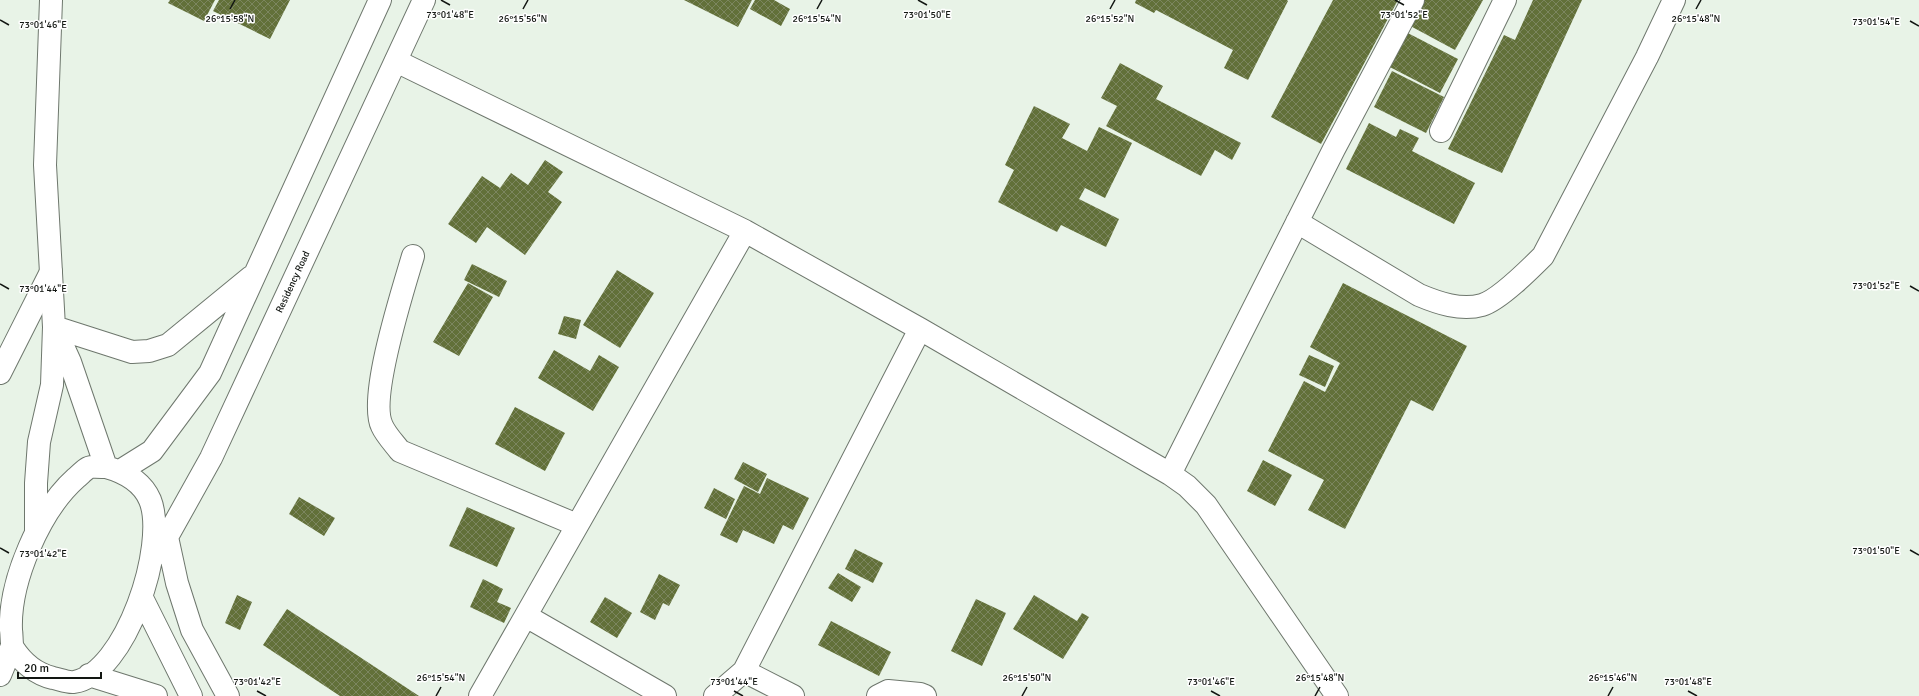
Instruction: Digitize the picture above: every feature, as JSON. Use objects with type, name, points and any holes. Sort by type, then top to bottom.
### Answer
[{"type":"street","points":[[36,535],[36,483],[39,442],[52,385],[54,327],[45,165],[51,0]]},
{"type":"street","points":[[156,696],[76,685],[49,677],[26,665],[12,646],[5,616],[36,535],[45,516],[65,488],[88,468],[113,469],[152,451],[210,373],[380,0]]},
{"type":"street","name":"Residency Road","points":[[152,558],[168,537],[211,458],[424,0]]},
{"type":"street","points":[[1170,474],[1297,222],[1413,0]]},
{"type":"street","points":[[1441,131],[1506,0]]},
{"type":"street","points":[[1297,222],[1418,295],[1438,302],[1462,307],[1483,305],[1510,286],[1543,256],[1644,64],[1674,0]]},
{"type":"street","points":[[396,61],[745,231],[920,329],[1170,474],[1187,486],[1206,505],[1337,696]]},
{"type":"street","points":[[480,696],[745,231]]},
{"type":"street","points":[[413,256],[393,327],[379,394],[381,426],[400,451],[577,525]]},
{"type":"street","points":[[0,373],[51,272]]},
{"type":"street","points":[[54,327],[132,352],[149,351],[168,345],[255,274]]},
{"type":"street","points":[[54,327],[70,362],[113,469]]},
{"type":"street","points":[[715,696],[744,671],[920,329]]},
{"type":"street","name":"Residency Road","points":[[76,685],[102,666],[112,654],[126,631],[142,598],[152,558],[154,529],[150,500],[138,482],[113,469]]},
{"type":"street","points":[[168,537],[177,583],[192,630],[228,696]]},
{"type":"street","points":[[142,598],[191,696]]},
{"type":"street","points":[[526,616],[665,696]]},
{"type":"street","points":[[0,675],[12,646]]},
{"type":"street","points":[[744,671],[793,696]]},
{"type":"street","points":[[878,696],[888,691],[920,694],[925,696]]},
{"type":"building","points":[[170,0],[215,0],[204,21],[168,3]]},
{"type":"building","points":[[219,0],[290,0],[270,39],[213,11]]},
{"type":"building","points":[[684,0],[752,0],[738,27]]},
{"type":"building","points":[[755,0],[774,0],[790,9],[781,26],[750,9]]},
{"type":"building","points":[[1136,0],[1288,1],[1248,80],[1224,68],[1233,50],[1156,10],[1154,13],[1135,3]]},
{"type":"building","points":[[1333,0],[1398,0],[1321,144],[1271,117]]},
{"type":"building","points":[[1416,0],[1483,0],[1455,50],[1403,22]]},
{"type":"building","points":[[1533,0],[1582,0],[1502,173],[1448,149],[1504,35],[1515,40]]},
{"type":"building","points":[[1402,30],[1458,59],[1440,93],[1384,64]]},
{"type":"building","points":[[1120,63],[1163,86],[1156,99],[1241,143],[1232,160],[1215,150],[1201,176],[1106,126],[1117,106],[1101,98]]},
{"type":"building","points":[[1392,71],[1444,97],[1426,133],[1374,107]]},
{"type":"building","points":[[1034,106],[1070,124],[1062,138],[1087,151],[1099,127],[1132,143],[1105,198],[1085,188],[1079,199],[1119,219],[1106,247],[1061,225],[1057,232],[998,202],[1014,170],[1005,165]]},
{"type":"building","points":[[1369,123],[1396,137],[1400,129],[1419,138],[1412,151],[1475,183],[1454,224],[1346,169]]},
{"type":"building","points":[[545,160],[563,172],[548,192],[562,202],[525,255],[487,227],[476,243],[448,224],[482,176],[500,188],[511,173],[528,185]]},
{"type":"building","points":[[472,264],[507,281],[499,297],[464,280]]},
{"type":"building","points":[[617,270],[654,293],[620,348],[583,325]]},
{"type":"building","points":[[468,283],[493,297],[459,356],[433,342]]},
{"type":"building","points":[[1343,283],[1467,346],[1433,411],[1411,400],[1345,529],[1308,510],[1324,480],[1268,451],[1304,381],[1325,392],[1340,363],[1310,347]]},
{"type":"building","points":[[564,316],[581,320],[576,339],[558,334]]},
{"type":"building","points":[[554,350],[590,371],[599,355],[619,367],[593,411],[538,378]]},
{"type":"building","points":[[1309,355],[1334,366],[1325,387],[1299,375]]},
{"type":"building","points":[[515,407],[565,433],[545,471],[495,444]]},
{"type":"building","points":[[1263,460],[1292,475],[1275,506],[1247,491]]},
{"type":"building","points":[[743,462],[767,474],[758,492],[734,479]]},
{"type":"building","points":[[767,478],[809,498],[793,530],[783,525],[774,544],[743,530],[737,543],[720,535],[744,486],[760,494]]},
{"type":"building","points":[[714,488],[735,499],[726,519],[704,508]]},
{"type":"building","points":[[299,497],[335,518],[324,536],[289,514]]},
{"type":"building","points":[[467,507],[515,528],[497,567],[449,546]]},
{"type":"building","points":[[855,549],[883,563],[873,583],[845,569]]},
{"type":"building","points":[[838,573],[861,587],[852,602],[828,588]]},
{"type":"building","points":[[659,574],[680,585],[669,606],[663,603],[655,620],[640,612]]},
{"type":"building","points":[[483,579],[503,589],[497,602],[511,608],[504,623],[470,607]]},
{"type":"building","points":[[237,595],[252,602],[240,630],[225,623]]},
{"type":"building","points":[[1034,595],[1077,621],[1082,613],[1089,617],[1063,659],[1013,629]]},
{"type":"building","points":[[605,597],[632,613],[617,638],[590,622]]},
{"type":"building","points":[[976,599],[1006,613],[982,666],[951,651]]},
{"type":"building","points":[[287,609],[419,696],[340,696],[263,645]]},
{"type":"building","points":[[831,621],[891,652],[879,676],[818,645]]}]
